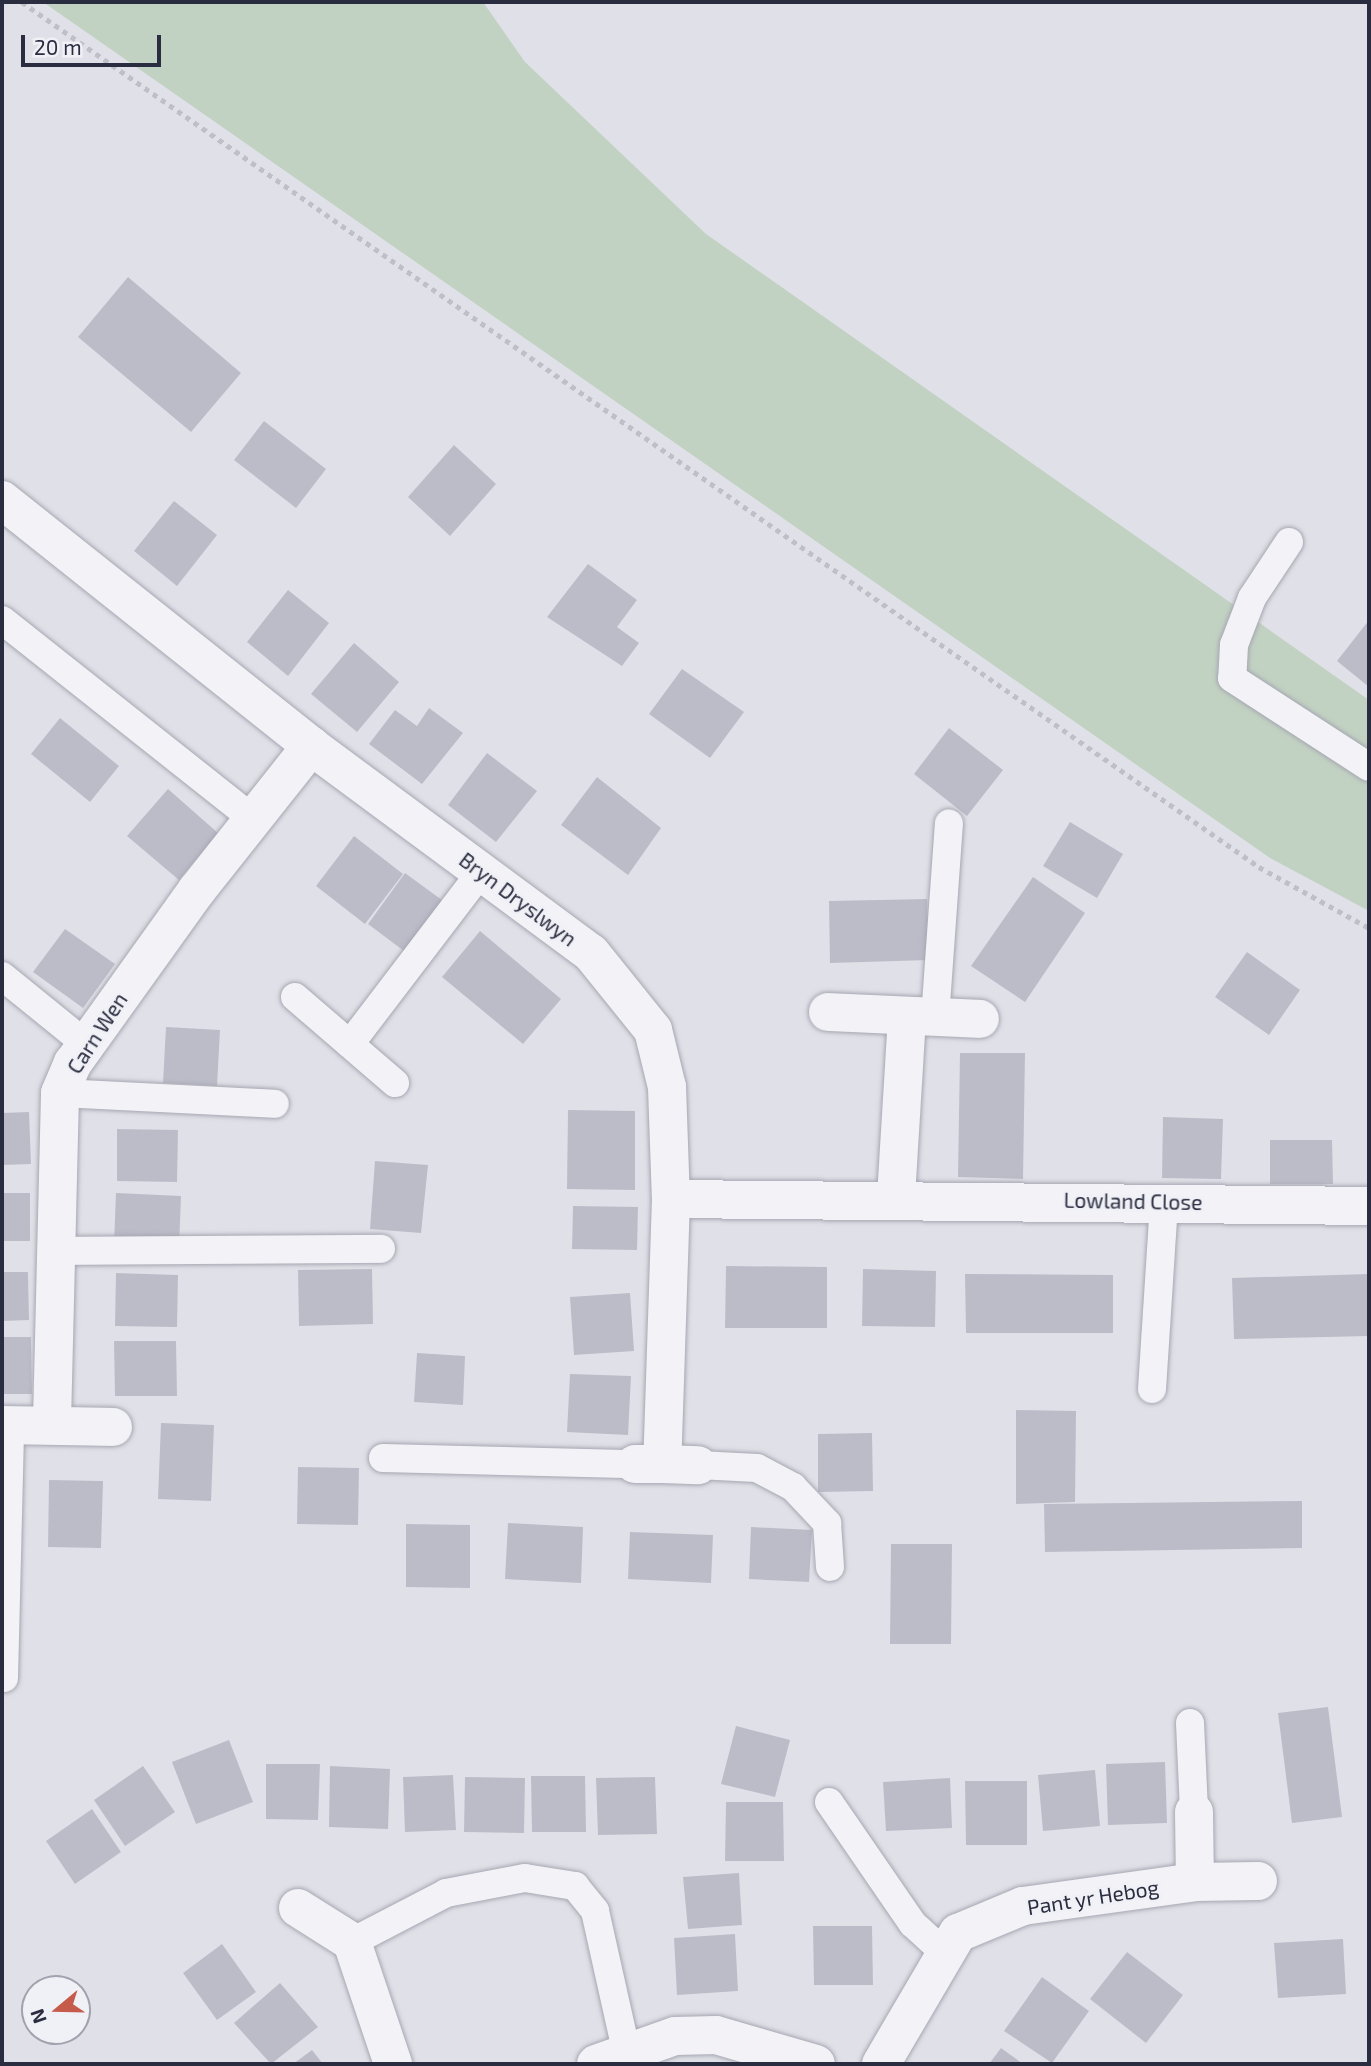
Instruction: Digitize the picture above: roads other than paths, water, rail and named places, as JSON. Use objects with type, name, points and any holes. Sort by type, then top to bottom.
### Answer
[{"type":"street","name":"Bryn Dryslwyn","points":[[2,500],[311,746],[591,953],[653,1030],[667,1087],[671,1199],[665,1464]]},
{"type":"street","name":"Carn Wen","points":[[52,1422],[60,1093],[86,1044],[311,746]]},
{"type":"street","points":[[828,1012],[980,1019]]},
{"type":"street","points":[[896,1197],[921,1017]]},
{"type":"street","name":"Lowland Close","points":[[671,1199],[896,1197],[1369,1206]]},
{"type":"street","points":[[6,1425],[52,1422],[113,1427]]},
{"type":"street","points":[[1194,1812],[1195,1882]]},
{"type":"street","name":"Pant yr Hebog","points":[[881,2064],[958,1933],[1023,1906],[1195,1882],[1258,1881]]},
{"type":"street","points":[[298,1908],[352,1942],[393,2064]]},
{"type":"street","points":[[611,2057],[675,2036],[716,2035],[816,2064]]},
{"type":"lane","points":[[1289,542],[1252,598],[1234,645],[1232,678],[1369,767]]},
{"type":"lane","points":[[2,620],[254,819]]},
{"type":"lane","points":[[921,1017],[949,824]]},
{"type":"lane","points":[[350,1044],[481,872]]},
{"type":"lane","points":[[2,976],[86,1044]]},
{"type":"lane","points":[[295,997],[395,1083]]},
{"type":"lane","points":[[60,1093],[275,1104]]},
{"type":"lane","points":[[1152,1389],[1164,1202]]},
{"type":"lane","points":[[56,1251],[381,1249]]},
{"type":"lane","points":[[4,1678],[6,1425]]},
{"type":"lane","points":[[383,1458],[757,1468],[793,1487],[827,1522],[830,1567]]},
{"type":"lane","points":[[1190,1723],[1194,1812]]},
{"type":"lane","points":[[829,1802],[913,1924],[946,1954]]},
{"type":"lane","points":[[352,1942],[446,1893],[525,1878],[575,1886],[595,1911],[611,2057]]}]
